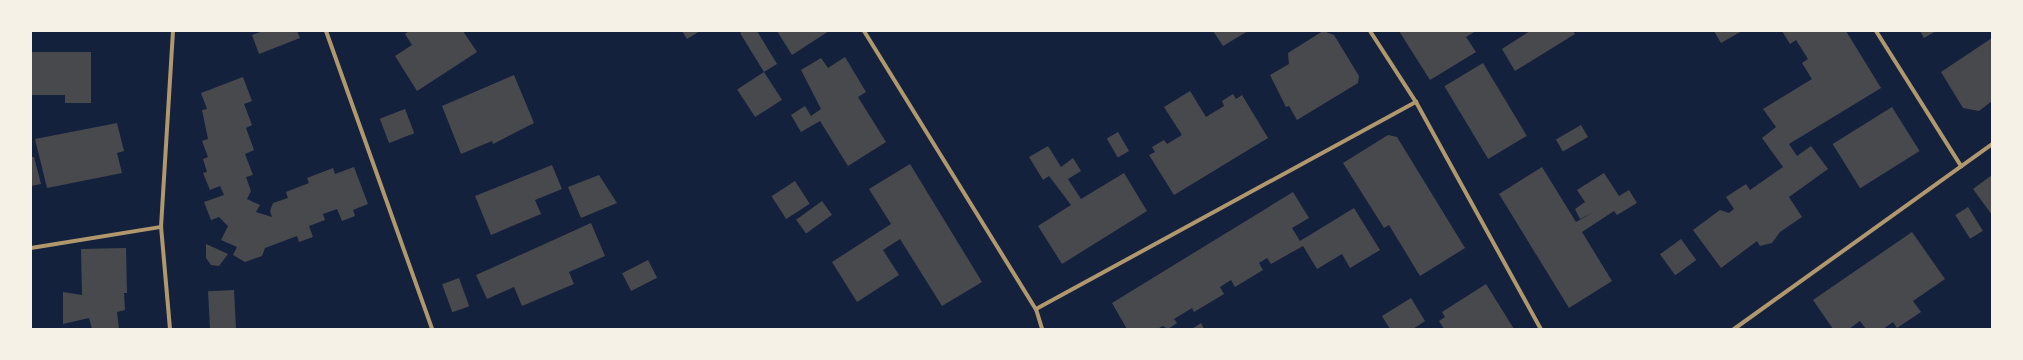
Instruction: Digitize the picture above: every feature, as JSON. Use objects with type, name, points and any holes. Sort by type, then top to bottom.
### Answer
[{"type":"street","points":[[170,329],[161,227],[173,31]]},
{"type":"street","points":[[326,31],[432,329]]},
{"type":"street","points":[[864,31],[1036,309],[1042,329]]},
{"type":"street","points":[[1370,31],[1416,102],[1540,329]]},
{"type":"street","points":[[1876,31],[1960,166]]},
{"type":"street","points":[[1036,309],[1416,102]]},
{"type":"street","points":[[1734,329],[1992,144]]},
{"type":"street","points":[[31,248],[161,227]]},
{"type":"building","points":[[263,31],[297,31],[300,38],[259,54],[252,35]]},
{"type":"building","points":[[409,31],[463,31],[477,52],[417,91],[395,56],[412,45],[405,34]]},
{"type":"building","points":[[682,31],[700,31],[687,39]]},
{"type":"building","points":[[743,31],[757,31],[777,64],[764,72],[740,33]]},
{"type":"building","points":[[777,31],[829,31],[792,55]]},
{"type":"building","points":[[1213,31],[1248,31],[1223,46]]},
{"type":"building","points":[[1323,31],[1334,35],[1359,76],[1358,83],[1297,120],[1289,106],[1286,107],[1270,75],[1289,64],[1288,53]]},
{"type":"building","points":[[1399,31],[1476,31],[1466,37],[1476,52],[1430,80]]},
{"type":"building","points":[[1530,31],[1573,31],[1575,34],[1515,71],[1502,49]]},
{"type":"building","points":[[1714,31],[1742,31],[1721,43]]},
{"type":"building","points":[[1782,31],[1846,31],[1881,88],[1789,144],[1797,156],[1811,146],[1828,169],[1789,197],[1802,217],[1780,232],[1772,243],[1760,246],[1757,241],[1721,268],[1693,230],[1720,210],[1729,213],[1734,209],[1726,197],[1746,184],[1750,190],[1783,167],[1762,138],[1776,127],[1763,109],[1812,79],[1802,63],[1808,59],[1796,40],[1790,44]]},
{"type":"building","points":[[1920,31],[1936,31],[1924,38]]},
{"type":"building","points":[[1992,38],[1992,101],[1979,111],[1963,108],[1941,72]]},
{"type":"building","points":[[31,52],[91,52],[91,103],[65,103],[65,95],[31,95]]},
{"type":"building","points":[[845,57],[866,92],[858,97],[886,142],[848,166],[820,121],[801,132],[791,115],[805,106],[811,116],[821,109],[801,70],[821,58],[828,68]]},
{"type":"building","points":[[1483,63],[1527,136],[1488,159],[1444,86]]},
{"type":"building","points":[[764,72],[782,100],[755,117],[737,89]]},
{"type":"building","points":[[514,75],[534,123],[493,144],[492,141],[461,154],[442,106]]},
{"type":"building","points":[[243,77],[252,101],[244,104],[252,125],[246,128],[254,150],[245,154],[253,175],[246,177],[251,191],[247,199],[260,205],[256,212],[272,217],[270,211],[273,203],[288,198],[286,192],[309,183],[307,178],[333,168],[335,174],[354,167],[368,204],[353,210],[355,216],[342,221],[337,209],[323,214],[325,220],[309,226],[313,237],[299,242],[297,236],[265,248],[262,256],[245,262],[233,255],[237,247],[221,240],[228,226],[219,217],[211,220],[204,202],[224,195],[220,186],[210,190],[203,173],[207,172],[203,159],[208,157],[202,141],[208,139],[202,110],[207,109],[201,93]]},
{"type":"building","points":[[1190,91],[1206,117],[1224,106],[1222,101],[1233,94],[1236,99],[1242,95],[1268,138],[1174,195],[1149,155],[1155,152],[1152,147],[1164,140],[1167,144],[1182,135],[1164,107]]},
{"type":"building","points":[[1892,107],[1920,151],[1860,188],[1833,144]]},
{"type":"building","points":[[405,109],[414,133],[389,143],[380,119]]},
{"type":"building","points":[[117,123],[124,151],[117,153],[122,173],[47,188],[35,139]]},
{"type":"building","points":[[1581,125],[1588,137],[1563,152],[1556,140]]},
{"type":"building","points":[[1118,132],[1129,151],[1118,158],[1107,138]]},
{"type":"building","points":[[1388,135],[1397,137],[1465,248],[1420,276],[1389,225],[1384,228],[1343,163]]},
{"type":"building","points":[[1048,146],[1061,167],[1073,158],[1081,171],[1068,179],[1081,199],[1124,173],[1147,211],[1062,264],[1038,226],[1071,205],[1049,176],[1043,180],[1029,157]]},
{"type":"building","points":[[31,157],[34,157],[41,184],[31,186]]},
{"type":"building","points":[[910,164],[982,282],[942,306],[900,239],[883,250],[899,275],[857,302],[832,262],[891,224],[869,189]]},
{"type":"building","points":[[552,165],[562,189],[535,200],[541,214],[491,235],[475,196]]},
{"type":"building","points":[[1542,167],[1576,222],[1592,213],[1580,219],[1575,209],[1585,202],[1577,190],[1604,173],[1619,196],[1629,190],[1637,203],[1617,215],[1614,211],[1582,232],[1612,281],[1569,308],[1499,194]]},
{"type":"building","points":[[599,175],[617,203],[581,218],[568,187]]},
{"type":"building","points":[[1992,175],[1992,215],[1973,189]]},
{"type":"building","points":[[795,181],[810,204],[786,219],[772,196]]},
{"type":"building","points":[[1293,192],[1309,218],[1292,228],[1300,241],[1354,208],[1380,250],[1350,268],[1342,254],[1317,269],[1303,246],[1271,264],[1267,258],[1259,263],[1263,270],[1235,287],[1231,280],[1220,287],[1224,294],[1194,312],[1192,308],[1174,319],[1177,323],[1168,329],[1163,326],[1157,329],[1127,329],[1112,303]]},
{"type":"building","points":[[822,201],[832,215],[806,234],[796,220]]},
{"type":"building","points":[[1968,207],[1983,231],[1970,239],[1955,215]]},
{"type":"building","points":[[591,223],[605,256],[569,272],[574,284],[522,306],[514,287],[487,299],[476,275]]},
{"type":"building","points":[[1912,232],[1945,279],[1913,301],[1921,312],[1897,328],[1893,322],[1883,329],[1866,329],[1860,321],[1849,329],[1833,329],[1813,300]]},
{"type":"building","points":[[1681,239],[1696,260],[1675,275],[1660,254]]},
{"type":"building","points":[[206,244],[228,254],[219,266],[211,265],[206,258]]},
{"type":"building","points":[[126,248],[127,293],[124,293],[125,310],[117,312],[119,329],[92,329],[89,318],[63,324],[63,292],[82,295],[81,249]]},
{"type":"building","points":[[648,260],[657,278],[631,291],[622,273]]},
{"type":"building","points":[[459,278],[469,306],[452,312],[442,284]]},
{"type":"building","points":[[1486,284],[1514,329],[1444,329],[1439,321],[1445,317],[1442,312]]},
{"type":"building","points":[[234,290],[236,329],[210,329],[208,291]]},
{"type":"building","points":[[1411,298],[1425,321],[1413,329],[1390,329],[1382,316]]},
{"type":"building","points":[[1201,323],[1204,329],[1192,329]]}]
